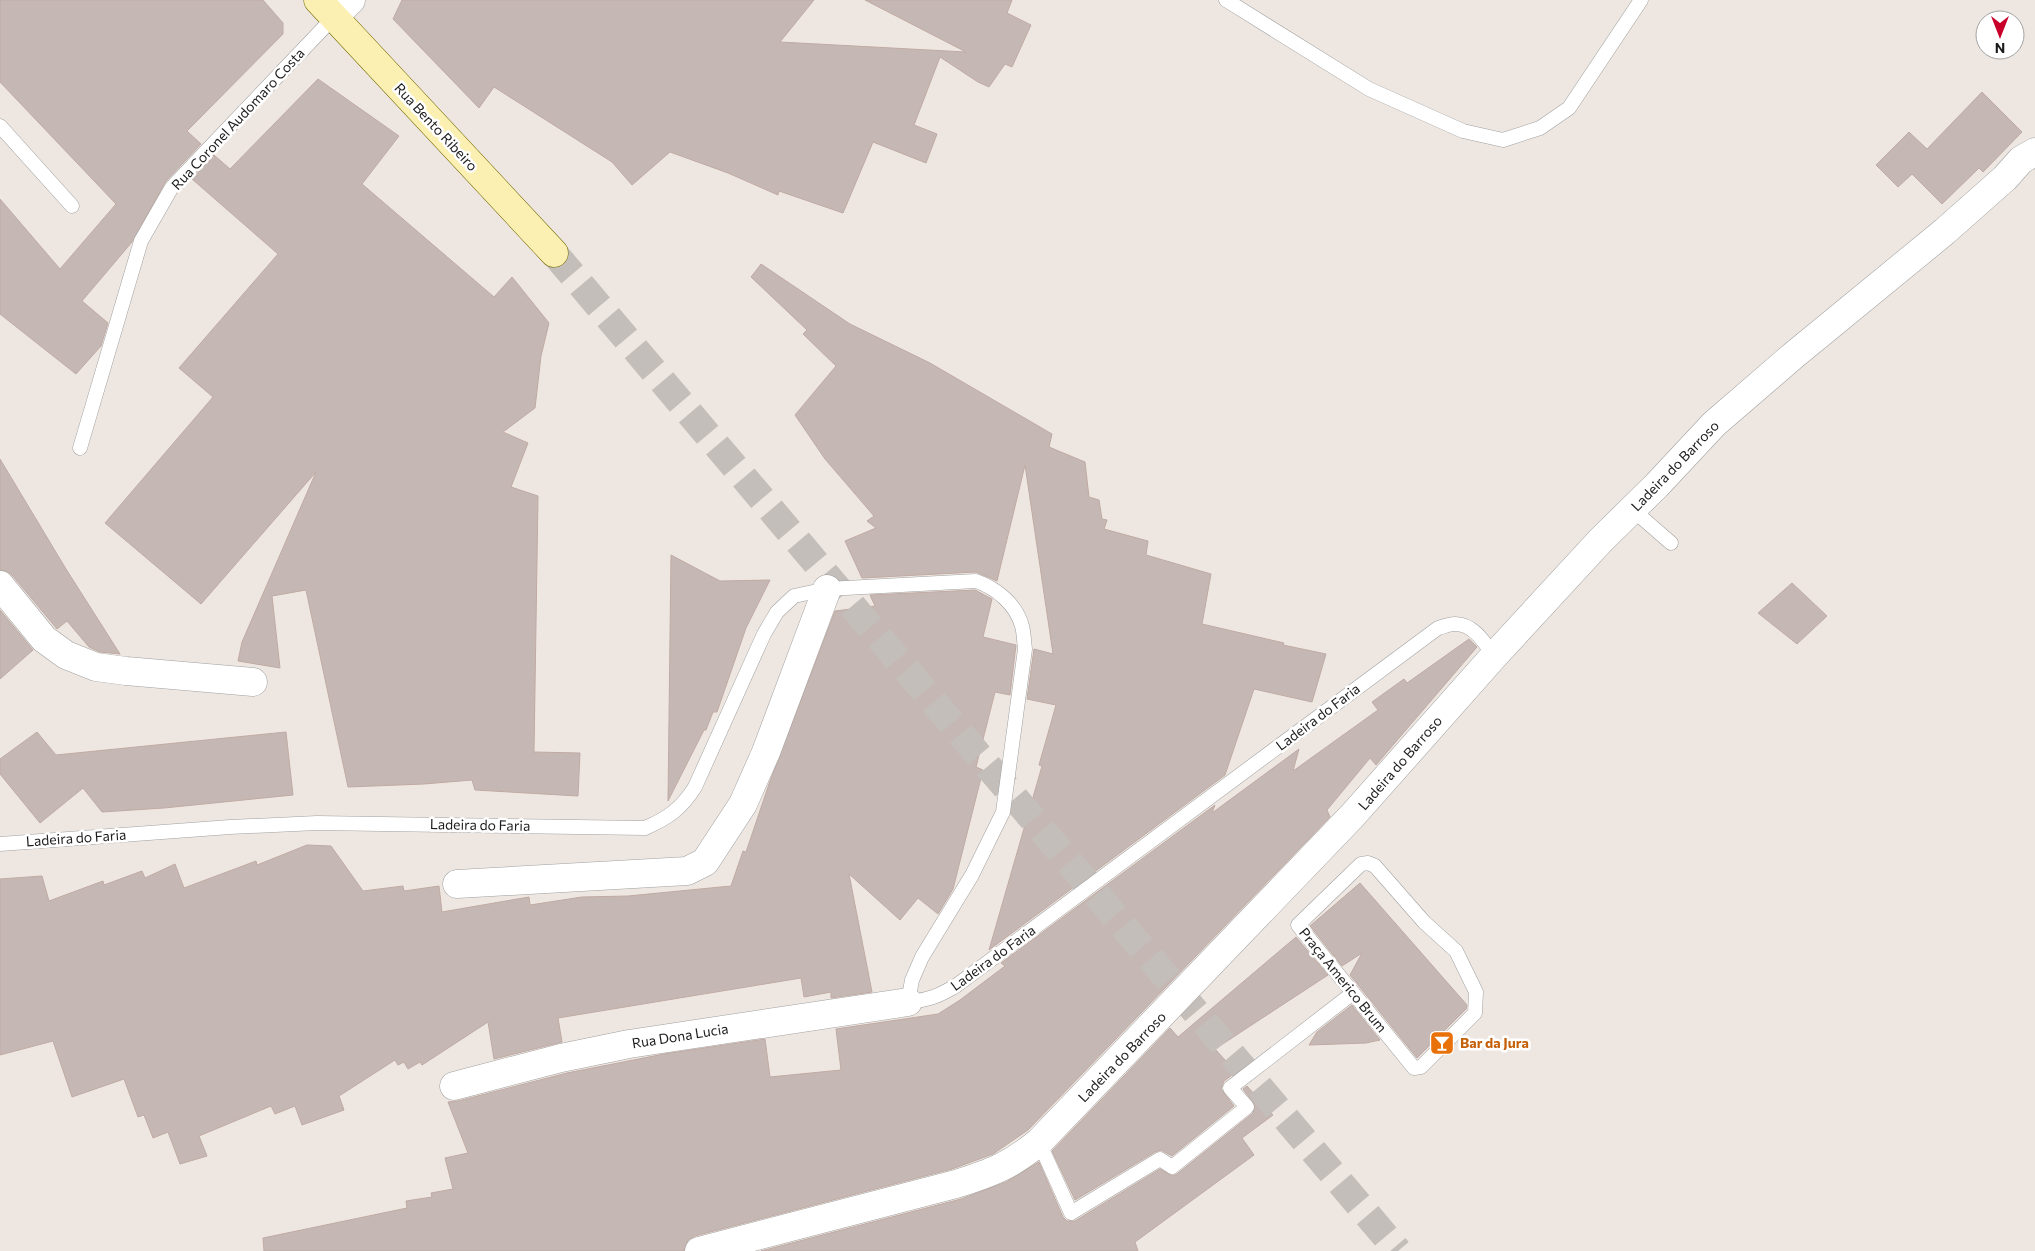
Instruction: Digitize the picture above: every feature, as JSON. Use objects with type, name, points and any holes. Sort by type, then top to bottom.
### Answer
[{"type":"street","name":"Rua Bento Ribeiro","points":[[334,6],[554,253]]},
{"type":"street","name":"Ladeira do Barroso","points":[[699,1251],[956,1184],[995,1171],[1021,1158],[1039,1142],[1353,815],[1494,656],[1601,540],[1633,510],[1714,424],[1794,355],[1944,232],[2005,178],[2021,160],[2035,152]]},
{"type":"street","points":[[0,585],[44,639],[66,654],[96,667],[126,672],[253,682]]},
{"type":"street","points":[[457,884],[687,871],[705,862],[744,804],[766,752],[827,589]]},
{"type":"street","name":"Rua Dona Lucia","points":[[454,1086],[561,1058],[629,1044],[908,1002]]},
{"type":"lane","points":[[1226,0],[1369,89],[1463,131],[1503,140],[1540,128],[1569,108],[1641,0]]},
{"type":"lane","name":"Rua Coronel Audomaro Costa","points":[[80,448],[142,241],[172,187],[334,6]]},
{"type":"lane","points":[[0,126],[72,206]]},
{"type":"lane","points":[[1633,510],[1671,544]]},
{"type":"lane","name":"Ladeira do Faria","points":[[0,844],[317,823],[644,828],[665,819],[684,803],[695,787],[764,634],[777,612],[794,596],[827,589],[976,581],[988,585],[1009,602],[1022,625],[1025,649],[1003,812],[972,875],[922,957],[912,980],[908,1002],[938,997],[957,985],[1438,628],[1455,624],[1469,628],[1481,637],[1494,656]]},
{"type":"lane","name":"Praça Americo Brum","points":[[1368,863],[1375,866],[1424,922],[1456,951],[1476,992],[1476,1009],[1475,1013],[1421,1067],[1414,1068],[1353,993],[1298,925],[1361,864],[1368,863]]},
{"type":"lane","points":[[1039,1142],[1071,1213],[1160,1159],[1172,1167],[1246,1106],[1230,1088],[1353,993]]},
{"type":"building","points":[[0,0],[263,0],[283,23],[283,34],[187,131],[201,144],[166,181],[132,242],[82,301],[108,323],[101,346],[76,374],[0,314],[0,199],[60,269],[116,204],[0,82]]},
{"type":"building","points":[[402,0],[814,0],[780,42],[966,52],[865,0],[1012,0],[1007,13],[1031,25],[1012,67],[1005,64],[989,87],[940,57],[914,125],[937,134],[926,163],[873,142],[843,213],[779,191],[778,195],[728,173],[670,152],[632,185],[612,162],[494,87],[479,108],[393,19]]},
{"type":"building","points":[[318,79],[399,136],[362,184],[494,297],[512,277],[549,323],[541,356],[535,408],[503,432],[528,443],[511,487],[538,496],[534,752],[580,753],[578,796],[475,790],[472,780],[348,787],[306,590],[272,596],[280,668],[238,661],[242,642],[316,472],[201,604],[105,523],[213,397],[179,368],[278,254],[192,179],[214,155],[230,169]]},
{"type":"building","points":[[1982,92],[2022,132],[1983,172],[1979,168],[1942,204],[1912,174],[1898,187],[1876,165],[1909,132],[1927,149]]},
{"type":"building","points":[[761,264],[850,324],[930,363],[1052,434],[1049,447],[1085,462],[1089,497],[1099,500],[1102,519],[1107,520],[1104,529],[1148,541],[1146,555],[1211,574],[1202,624],[1326,654],[1312,702],[1254,689],[1225,775],[989,950],[1042,766],[1039,765],[1056,705],[1027,699],[1034,649],[1053,654],[1025,465],[997,581],[976,572],[862,578],[845,541],[876,528],[867,521],[874,516],[825,459],[795,415],[836,366],[803,334],[807,330],[751,277]]},
{"type":"building","points":[[0,459],[120,654],[100,652],[89,647],[67,621],[57,629],[12,575],[0,570]]},
{"type":"building","points":[[671,555],[720,581],[770,580],[746,628],[717,712],[713,712],[706,730],[704,730],[668,801]]},
{"type":"building","points":[[1792,583],[1827,616],[1797,644],[1758,613]]},
{"type":"building","points":[[975,590],[992,599],[983,637],[1016,645],[1010,695],[995,692],[976,767],[983,770],[953,889],[938,914],[918,898],[900,920],[849,874],[872,992],[831,998],[831,992],[804,997],[801,978],[558,1018],[562,1042],[494,1059],[488,1022],[422,1065],[420,1062],[408,1069],[404,1062],[398,1065],[395,1060],[339,1096],[344,1110],[302,1125],[295,1106],[275,1114],[271,1106],[199,1136],[207,1156],[180,1164],[168,1132],[153,1138],[144,1115],[138,1117],[124,1079],[72,1097],[53,1041],[0,1055],[0,879],[42,876],[49,901],[103,881],[104,885],[142,871],[145,878],[175,864],[184,888],[256,861],[257,865],[307,845],[331,846],[363,891],[403,886],[404,891],[439,886],[442,912],[529,897],[530,905],[582,897],[628,896],[731,886],[743,851],[746,852],[769,784],[835,611],[875,606],[870,595]]},
{"type":"building","points":[[0,610],[33,650],[0,679]]},
{"type":"building","points":[[1469,639],[1477,647],[1376,765],[1370,758],[1327,810],[1330,817],[1028,1130],[993,1154],[952,1169],[695,1236],[688,1240],[684,1251],[264,1251],[263,1238],[407,1208],[406,1201],[432,1197],[431,1193],[453,1189],[445,1158],[468,1153],[448,1102],[567,1073],[664,1054],[765,1039],[770,1077],[841,1070],[836,1029],[938,1014],[1005,966],[1001,963],[1215,805],[1212,813],[1299,749],[1293,771],[1378,710],[1372,702],[1404,679],[1407,683]]},
{"type":"building","points":[[37,732],[56,755],[286,732],[293,795],[164,808],[102,812],[83,788],[40,823],[0,774],[0,759]]},
{"type":"building","points":[[1360,883],[1467,1005],[1466,1009],[1417,1058],[1350,975],[1362,953],[1342,966],[1310,926]]},
{"type":"building","points":[[1296,937],[1328,975],[1215,1049],[1236,1072],[1224,1081],[1221,1089],[1234,1106],[1172,1156],[1161,1150],[1155,1152],[1075,1200],[1052,1151],[1170,1028],[1178,1037]]},
{"type":"building","points":[[1352,1005],[1380,1040],[1366,1043],[1309,1045],[1317,1032]]},
{"type":"building","points":[[1247,1086],[1273,1115],[1242,1138],[1254,1155],[1135,1242],[1138,1251],[761,1251],[961,1199],[1006,1182],[1039,1162],[1063,1217],[1067,1221],[1075,1221],[1160,1169],[1172,1176],[1177,1174],[1253,1113],[1255,1105],[1243,1089]]},
{"type":"tunnel","points":[[554,253],[1398,1251]]},
{"type":"place","name":"Bar da Jura","points":[[1442,1043]]}]
